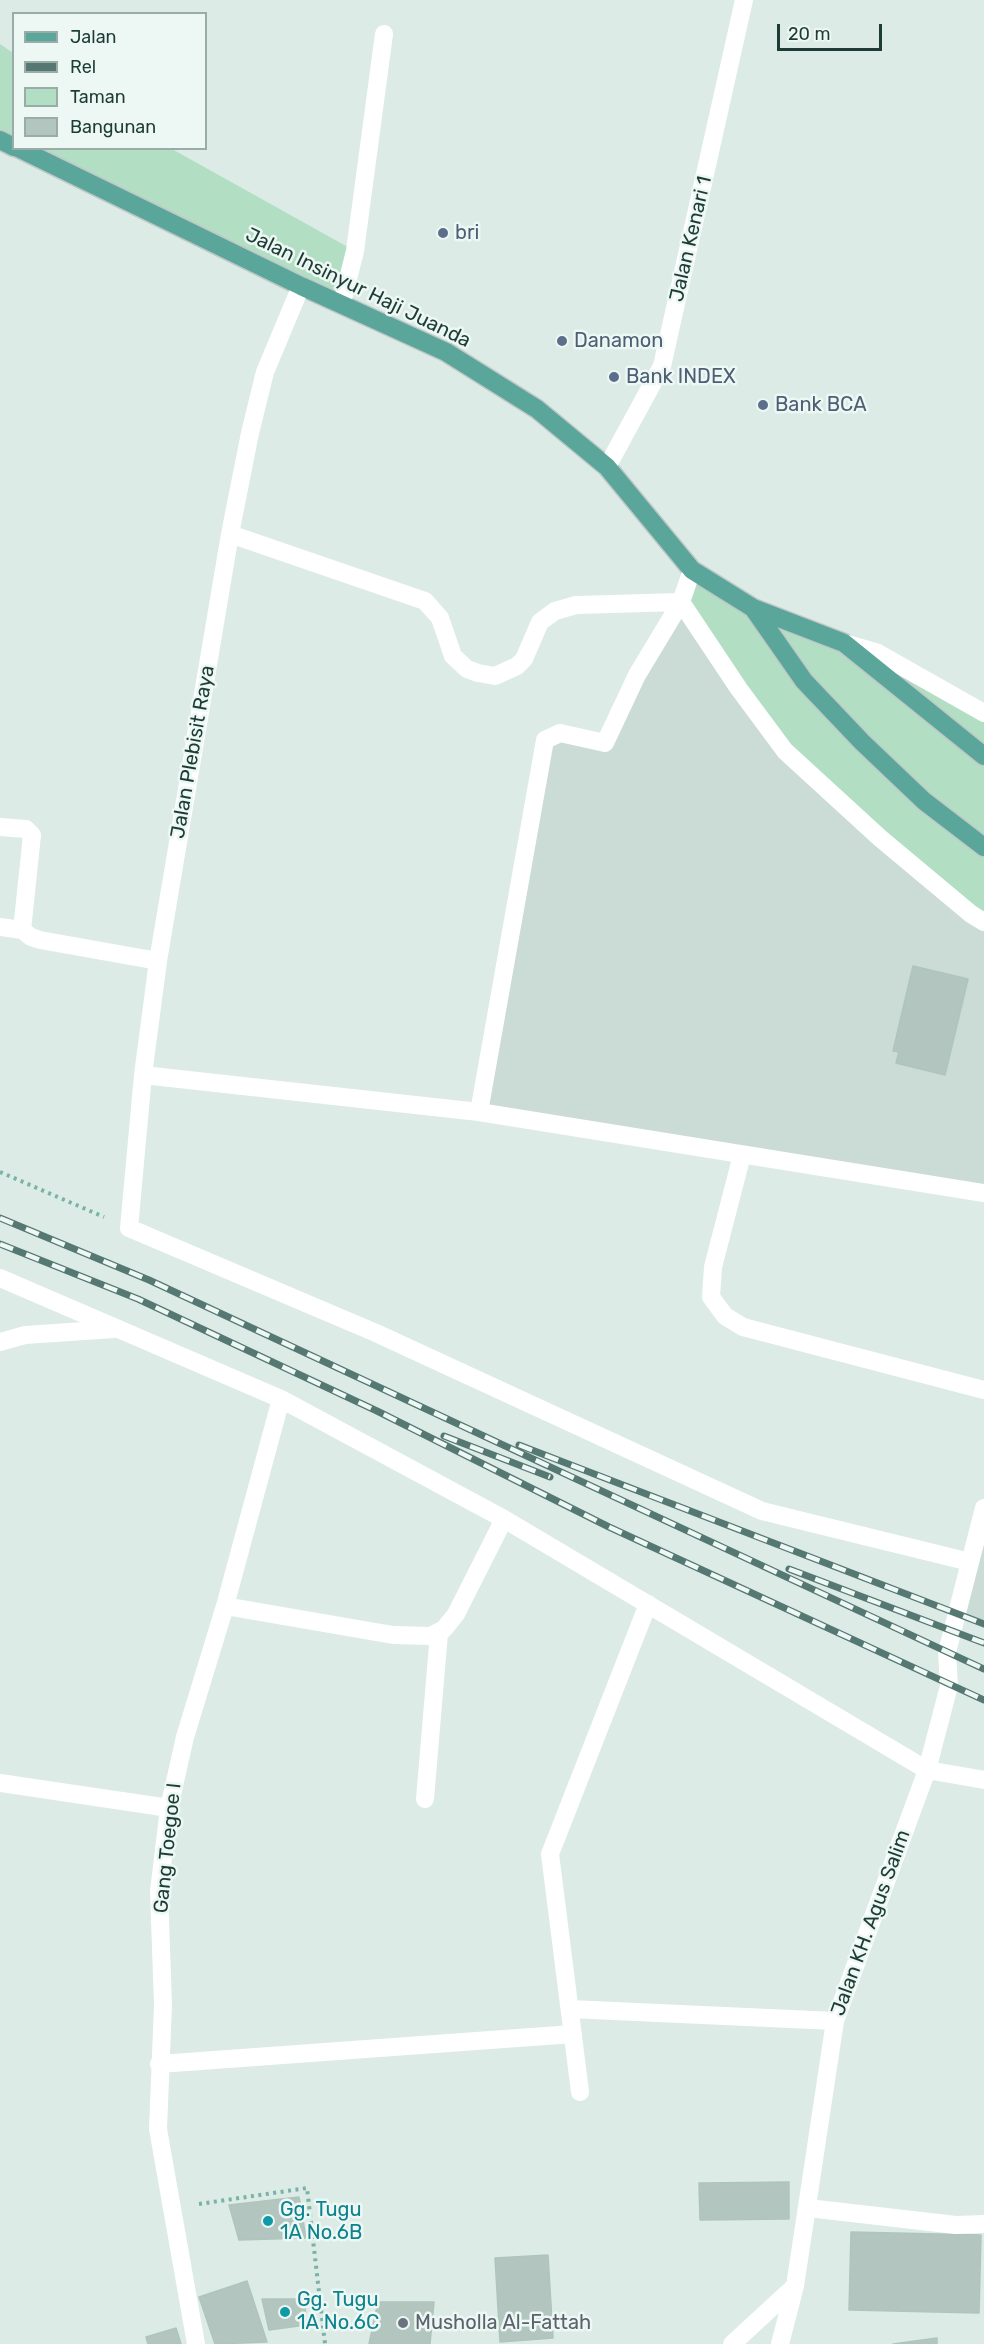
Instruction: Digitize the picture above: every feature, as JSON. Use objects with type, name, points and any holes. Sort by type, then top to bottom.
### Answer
[{"type":"main road","name":"Jalan Insinyur Haji Juanda","points":[[22,150],[302,286],[446,352],[537,409],[607,467],[692,570],[753,608],[844,644],[984,756]]},
{"type":"main road","name":"Jalan Insinyur Haji Juanda","points":[[753,608],[804,681],[862,742],[924,801],[984,847]]},
{"type":"street","name":"Jalan Kenari 1","points":[[607,467],[662,366],[744,0]]},
{"type":"street","points":[[342,303],[355,251],[384,34]]},
{"type":"street","name":"Jalan Plebisit Raya","points":[[129,1227],[142,1075],[158,961],[230,534],[265,372],[302,286]]},
{"type":"street","points":[[230,534],[425,601],[440,618],[453,656],[467,669],[495,676],[517,666],[524,659],[540,622],[555,610],[576,605],[681,602]]},
{"type":"street","points":[[479,1112],[545,740],[560,733],[606,743],[636,675],[681,602],[692,570]]},
{"type":"street","points":[[681,602],[785,751],[880,838],[971,914],[984,922]]},
{"type":"street","points":[[844,644],[878,653],[984,713]]},
{"type":"street","points":[[0,827],[26,829],[32,835],[22,930]]},
{"type":"street","points":[[0,927],[22,930],[40,940],[158,961]]},
{"type":"street","points":[[142,1075],[479,1112],[984,1193]]},
{"type":"street","points":[[742,1155],[713,1267],[711,1297],[725,1316],[743,1327],[984,1390]]},
{"type":"street","points":[[129,1227],[376,1333],[762,1511],[970,1562]]},
{"type":"street","points":[[0,1278],[281,1399],[504,1519],[927,1770],[984,1780]]},
{"type":"street","points":[[0,1342],[26,1335],[117,1329]]},
{"type":"street","name":"Gang Toegoe I","points":[[196,2344],[158,2129],[163,2005],[159,1891],[169,1808],[185,1737],[225,1606],[281,1399]]},
{"type":"street","name":"Jalan KH. Agus Salim","points":[[780,2344],[795,2286],[835,2021],[927,1770],[949,1686],[947,1652],[983,1514]]},
{"type":"street","points":[[225,1606],[393,1635],[423,1636],[439,1633],[456,1614],[504,1519]]},
{"type":"street","points":[[580,2092],[550,1854],[648,1604]]},
{"type":"street","points":[[426,1799],[439,1633]]},
{"type":"street","points":[[0,1783],[169,1808]]},
{"type":"street","points":[[570,2009],[835,2021]]},
{"type":"street","points":[[159,2064],[573,2034]]},
{"type":"street","points":[[808,2208],[956,2225],[984,2224]]},
{"type":"street","points":[[732,2344],[795,2286]]},
{"type":"path","points":[[0,1172],[129,1227]]},
{"type":"path","points":[[171,2208],[307,2188],[325,2344]]},
{"type":"shaded area","points":[[681,602],[984,922],[984,1193],[479,1112],[545,740],[606,743]]},
{"type":"shaded area","points":[[984,1508],[984,1620],[956,1613]]},
{"type":"green space","points":[[0,44],[12,52],[12,146],[0,140]]},
{"type":"green space","points":[[20,150],[174,150],[355,251],[342,303]]},
{"type":"green space","points":[[692,570],[984,713],[984,922],[785,751],[681,602]]},
{"type":"building","points":[[913,966],[968,979],[945,1075],[896,1063],[899,1052],[893,1051]]},
{"type":"building","points":[[789,2182],[789,2219],[700,2220],[699,2183]]},
{"type":"building","name":"Gg. Tugu 1A No.6B","points":[[299,2197],[306,2238],[239,2240],[229,2205]]},
{"type":"building","points":[[851,2232],[981,2235],[979,2313],[849,2310]]},
{"type":"building","points":[[548,2255],[553,2338],[500,2342],[495,2258]]},
{"type":"building","points":[[247,2281],[267,2342],[215,2344],[199,2297]]},
{"type":"building","name":"Gg. Tugu 1A No.6C","points":[[262,2299],[305,2299],[306,2325],[269,2330]]},
{"type":"building","name":"Musholla Al-Fattah","points":[[378,2302],[434,2302],[430,2344],[369,2344]]},
{"type":"building","points":[[176,2328],[181,2344],[148,2344],[146,2337]]},
{"type":"building","points":[[937,2338],[937,2344],[893,2344]]},
{"type":"railway","points":[[0,1218],[149,1280],[984,1669]]},
{"type":"railway","points":[[0,1244],[138,1299],[377,1411],[609,1527],[984,1700]]},
{"type":"railway","points":[[444,1436],[550,1477]]},
{"type":"railway","points":[[519,1445],[984,1624]]},
{"type":"railway","points":[[789,1569],[984,1643]]},
{"type":"place","name":"bri","points":[[443,233]]},
{"type":"place","name":"Danamon","points":[[562,341]]},
{"type":"place","name":"Bank INDEX","points":[[614,377]]},
{"type":"place","name":"Bank BCA","points":[[763,405]]},
{"type":"place","name":"Gg. Tugu 1A No.6B","points":[[268,2221]]},
{"type":"place","name":"Gg. Tugu 1A No.6C","points":[[285,2312]]},
{"type":"place","name":"Musholla Al-Fattah","points":[[403,2323]]}]
